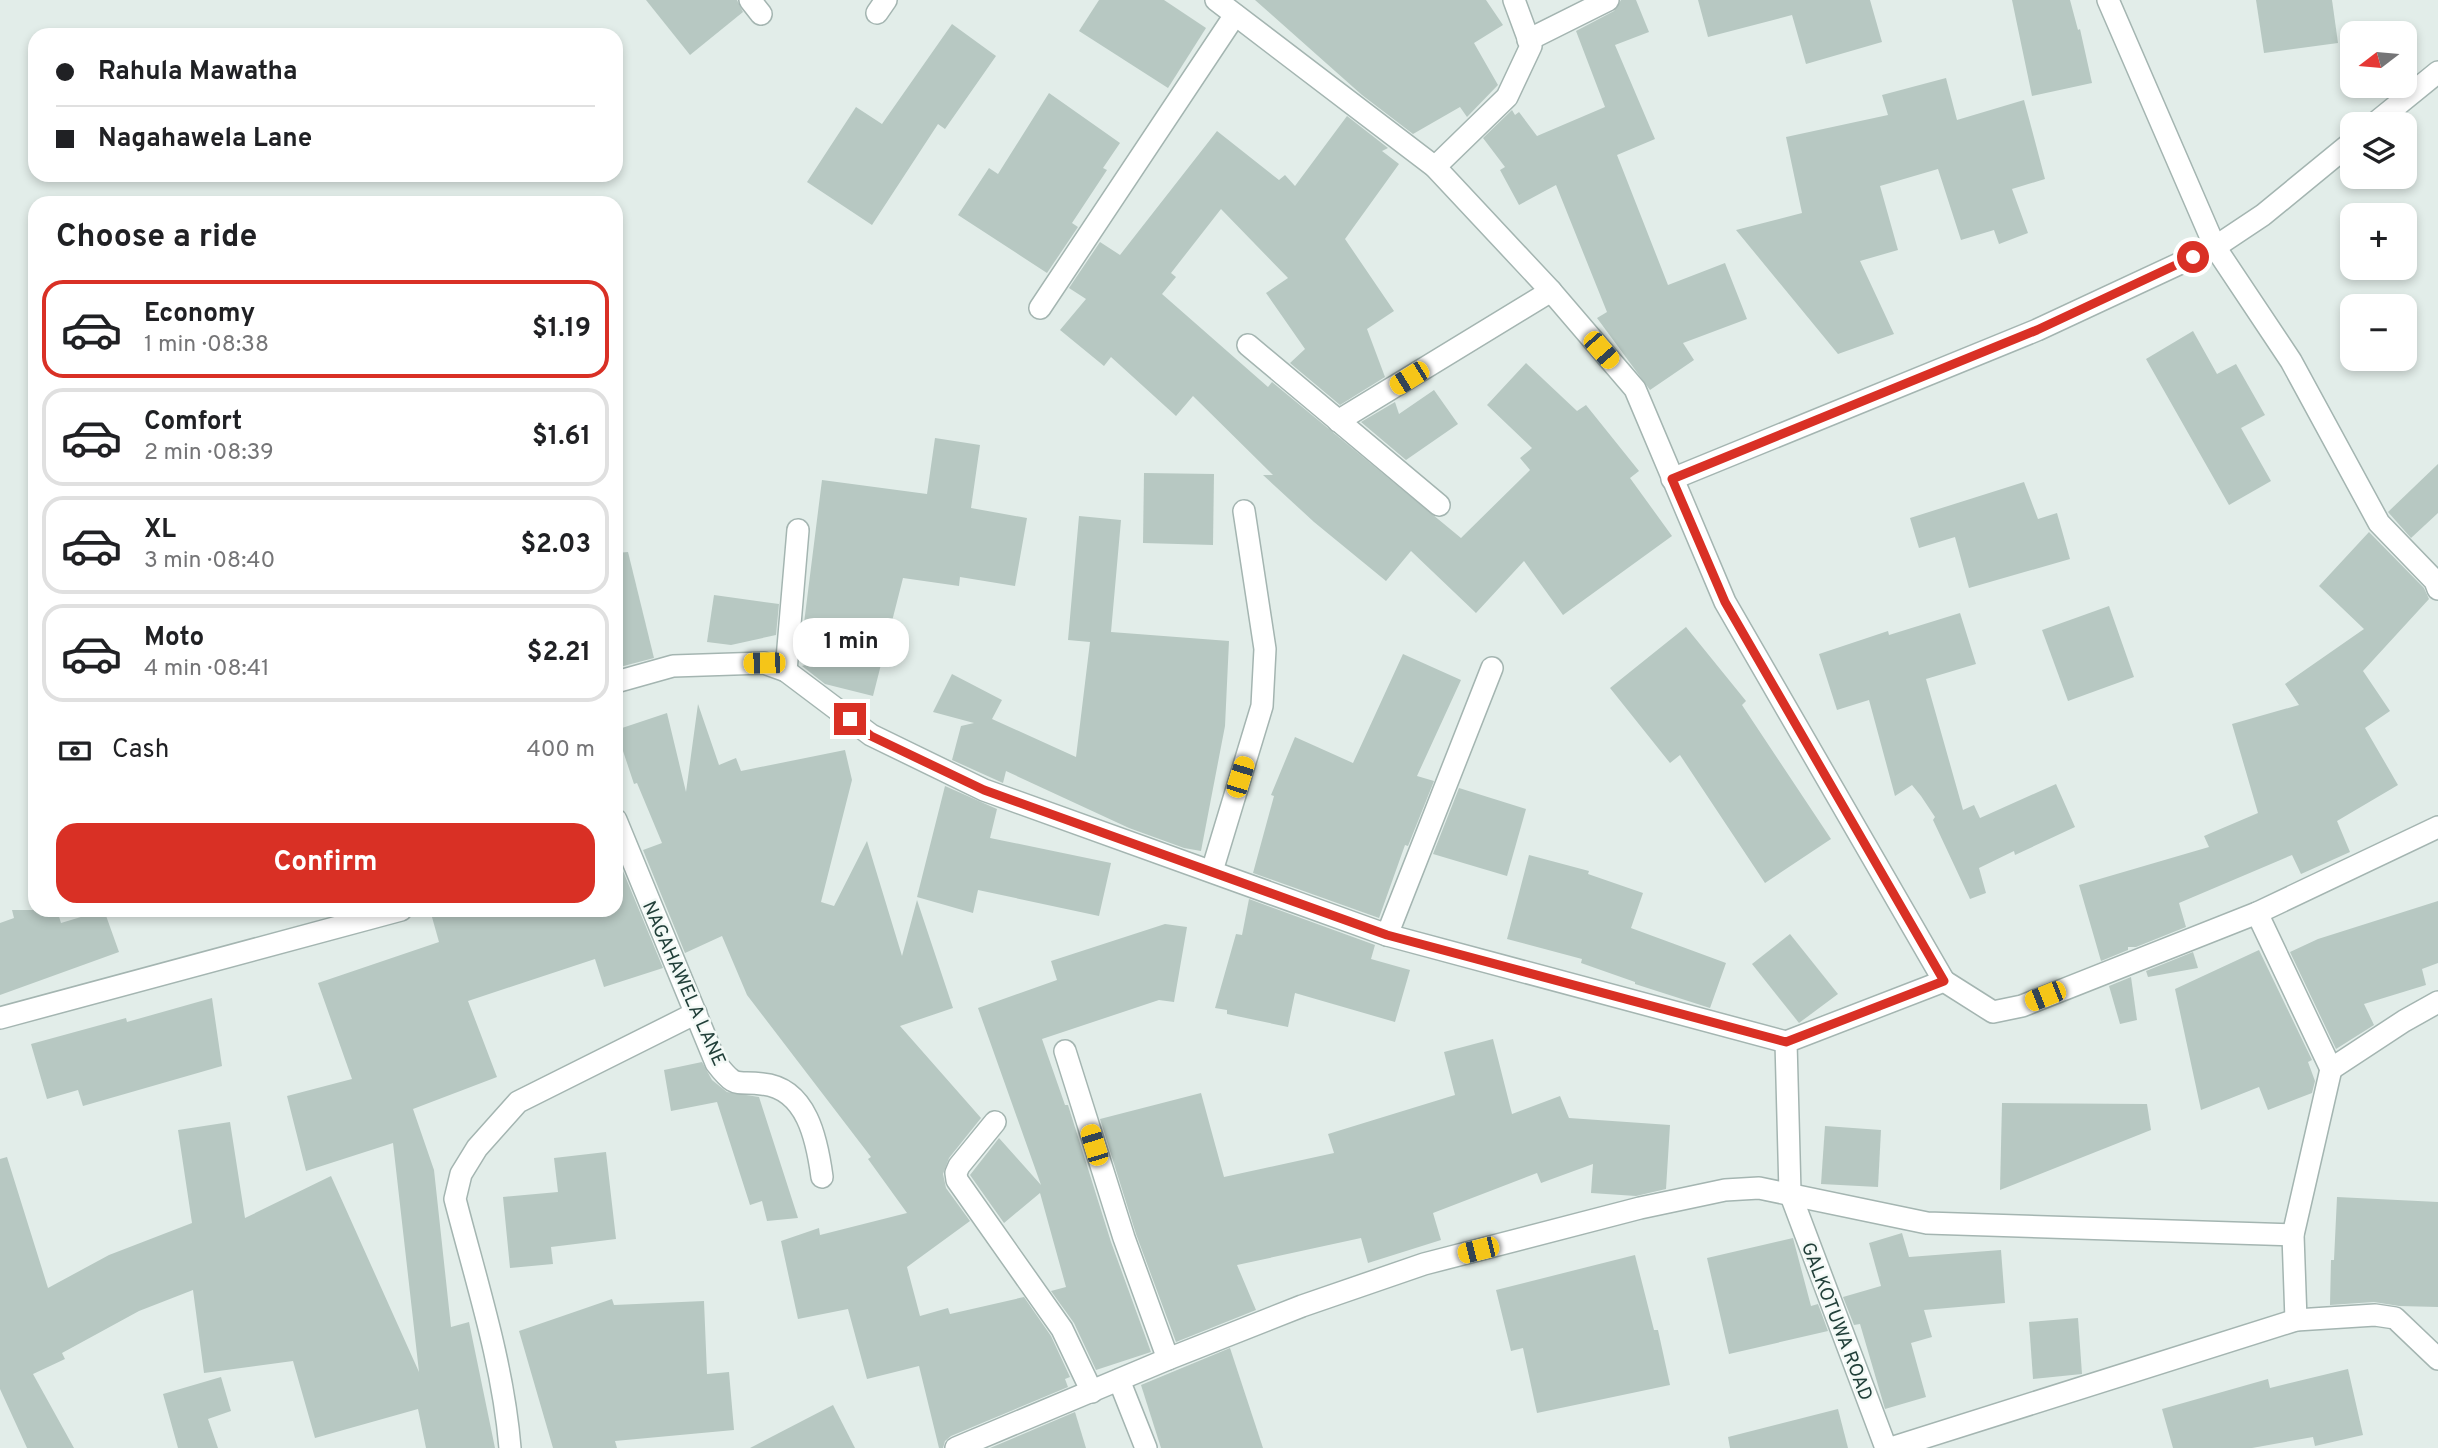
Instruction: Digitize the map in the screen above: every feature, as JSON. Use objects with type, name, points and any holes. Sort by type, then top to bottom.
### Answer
[{"type":"street","points":[[1216,0],[1435,167],[1551,291],[1635,389],[1725,602],[1944,981],[1993,1012],[2022,1006],[2258,913],[2438,827]]},
{"type":"street","points":[[1435,167],[1507,97],[1531,46],[1514,0]]},
{"type":"street","points":[[1528,40],[1608,0]]},
{"type":"street","points":[[2108,0],[2215,247],[2291,361],[2379,523],[2435,582],[2438,589]]},
{"type":"street","points":[[1040,308],[1235,15]]},
{"type":"street","points":[[2389,112],[2438,72]]},
{"type":"street","points":[[1672,479],[2037,330],[2215,247],[2263,215],[2340,152]]},
{"type":"street","points":[[1338,421],[1551,291]]},
{"type":"street","points":[[1248,345],[1439,505]]},
{"type":"street","points":[[1212,872],[1262,706],[1265,649],[1244,511]]},
{"type":"street","points":[[786,671],[798,530]]},
{"type":"street","points":[[623,680],[673,666],[764,663],[786,671],[871,736],[984,790],[1387,935],[1786,1042],[1944,981]]},
{"type":"street","points":[[1387,935],[1492,668]]},
{"type":"street","name":"NAGAHAWELA LANE","points":[[623,855],[696,1013],[716,1063],[727,1077],[743,1085],[763,1084],[791,1093],[807,1118],[817,1142],[822,1177]]},
{"type":"street","points":[[2258,913],[2331,1069],[2293,1235],[2296,1320]]},
{"type":"street","points":[[0,1018],[375,917]]},
{"type":"street","points":[[2331,1069],[2438,1002]]},
{"type":"street","points":[[510,1448],[507,1412],[495,1352],[455,1199],[461,1174],[477,1148],[518,1101],[696,1013]]},
{"type":"street","name":"GALKOTUWA ROAD","points":[[1786,1042],[1790,1193],[1885,1448]]},
{"type":"street","points":[[1065,1051],[1124,1238],[1168,1359]]},
{"type":"street","points":[[995,1122],[959,1166],[956,1172],[957,1180],[1062,1329],[1092,1392]]},
{"type":"street","points":[[956,1448],[1302,1306],[1424,1264],[1640,1208],[1725,1190],[1759,1188],[1790,1193],[1927,1223],[2293,1235]]},
{"type":"street","points":[[1891,1448],[2296,1320],[2375,1315],[2395,1318],[2438,1359]]},
{"type":"street","points":[[1119,1380],[1146,1448]]},
{"type":"building","points":[[646,0],[737,0],[743,12],[690,55]]},
{"type":"building","points":[[1099,0],[1164,0],[1206,28],[1168,88],[1079,31]]},
{"type":"building","points":[[1255,0],[1486,0],[1503,25],[1474,43],[1498,85],[1467,117],[1460,107],[1413,134],[1362,95]]},
{"type":"building","points":[[1621,0],[1636,0],[1649,32],[1615,45],[1655,139],[1617,155],[1668,285],[1725,263],[1747,319],[1683,343],[1694,360],[1650,390],[1597,318],[1607,312],[1556,185],[1519,205],[1500,170],[1505,167],[1483,138],[1512,110],[1515,115],[1519,112],[1537,136],[1605,107],[1576,31],[1614,11]]},
{"type":"building","points":[[1698,0],[1870,0],[1882,42],[1806,64],[1792,15],[1708,37]]},
{"type":"building","points":[[2012,0],[2070,0],[2078,30],[2080,29],[2092,83],[2032,96]]},
{"type":"building","points":[[2256,0],[2332,0],[2338,43],[2264,53]]},
{"type":"building","points":[[952,24],[996,56],[945,129],[938,124],[872,225],[807,182],[856,107],[882,124]]},
{"type":"building","points":[[1946,78],[1957,120],[2024,100],[2045,179],[2012,189],[2028,233],[1999,244],[1994,230],[1961,240],[1938,169],[1880,186],[1898,250],[1860,261],[1894,334],[1838,354],[1736,230],[1802,213],[1786,137],[1888,115],[1882,95]]},
{"type":"building","points":[[1049,93],[1120,143],[1103,168],[1107,170],[1072,223],[1078,227],[1047,273],[958,215],[989,168],[998,174]]},
{"type":"building","points":[[1347,116],[1388,148],[1382,151],[1399,164],[1345,239],[1394,311],[1367,329],[1385,377],[1340,405],[1290,363],[1305,349],[1266,293],[1288,278],[1221,209],[1171,273],[1176,277],[1162,294],[1268,387],[1272,382],[1461,538],[1530,470],[1520,458],[1532,448],[1487,405],[1526,363],[1577,411],[1586,405],[1639,471],[1630,478],[1672,536],[1563,615],[1524,561],[1476,613],[1411,551],[1386,581],[1314,522],[1263,475],[1273,475],[1193,396],[1176,416],[1111,357],[1104,366],[1060,330],[1086,299],[1069,288],[1100,242],[1120,255],[1217,131],[1279,180],[1285,175],[1295,186]]},
{"type":"building","points":[[2193,331],[2217,374],[2236,364],[2265,415],[2241,428],[2271,481],[2229,505],[2146,359]]},
{"type":"building","points":[[1434,390],[1458,424],[1406,460],[1361,422],[1395,402],[1399,414]]},
{"type":"building","points":[[935,438],[980,445],[971,508],[1027,518],[1015,586],[960,577],[959,586],[903,578],[873,696],[825,684],[802,666],[824,659],[800,655],[822,480],[927,494]]},
{"type":"building","points":[[2438,464],[2438,513],[2411,538],[2388,512]]},
{"type":"building","points":[[1144,473],[1214,474],[1213,545],[1143,543]]},
{"type":"building","points":[[2024,482],[2038,519],[2057,513],[2070,559],[1969,588],[1955,537],[1919,548],[1910,518]]},
{"type":"building","points":[[1079,516],[1121,520],[1111,632],[1229,641],[1225,726],[1201,851],[1184,848],[1129,828],[1006,771],[1003,783],[952,760],[961,726],[974,723],[933,712],[952,674],[1002,700],[992,719],[1076,757],[1090,642],[1068,640]]},
{"type":"building","points":[[2369,532],[2424,588],[2429,599],[2363,671],[2390,711],[2365,728],[2398,785],[2337,821],[2350,852],[2301,874],[2292,855],[2179,903],[2186,927],[2136,947],[2128,947],[2128,950],[2101,961],[2079,885],[2209,847],[2204,836],[2258,813],[2232,724],[2299,705],[2285,684],[2364,629],[2319,586]]},
{"type":"building","points":[[623,552],[628,552],[654,658],[623,666]]},
{"type":"building","points":[[714,595],[779,604],[776,635],[731,645],[707,642]]},
{"type":"building","points":[[2109,606],[2134,677],[2068,701],[2042,630]]},
{"type":"building","points":[[1960,613],[1976,664],[1926,679],[1963,810],[1974,805],[1980,818],[2056,784],[2075,827],[2015,855],[2014,851],[1979,868],[1986,893],[1970,899],[1933,820],[1935,817],[1921,796],[1912,785],[1895,796],[1869,700],[1837,710],[1819,654],[1888,631],[1889,635]]},
{"type":"building","points":[[1686,627],[1746,701],[1742,705],[1831,839],[1765,883],[1680,755],[1670,763],[1610,688]]},
{"type":"building","points":[[1403,654],[1461,680],[1417,776],[1434,781],[1408,846],[1405,845],[1379,918],[1253,873],[1274,796],[1271,795],[1295,737],[1353,763]]},
{"type":"building","points":[[698,704],[719,765],[736,758],[741,771],[845,750],[852,780],[821,902],[834,906],[867,841],[902,956],[917,900],[953,1008],[900,1026],[981,1118],[949,1158],[943,1174],[946,1188],[970,1221],[907,1267],[920,1316],[948,1308],[950,1314],[1024,1297],[1051,1336],[1070,1377],[1065,1379],[1068,1387],[951,1436],[945,1441],[943,1448],[939,1448],[919,1366],[867,1379],[848,1309],[798,1319],[781,1241],[819,1228],[820,1235],[907,1213],[868,1159],[871,1157],[747,995],[722,936],[685,953],[643,850],[662,843],[637,783],[634,784],[623,751],[623,728],[667,713],[686,792]]},
{"type":"building","points":[[945,786],[997,809],[990,838],[1111,863],[1099,916],[978,890],[973,913],[917,897]]},
{"type":"building","points":[[1459,788],[1526,809],[1507,876],[1433,854]]},
{"type":"building","points":[[1529,855],[1589,871],[1588,874],[1643,893],[1631,928],[1726,963],[1710,1008],[1635,984],[1581,963],[1582,959],[1507,939]]},
{"type":"building","points":[[623,871],[663,968],[604,987],[595,959],[468,1001],[497,1077],[413,1109],[434,1170],[451,1327],[469,1322],[495,1448],[426,1448],[418,1409],[315,1438],[293,1361],[204,1373],[193,1290],[139,1311],[62,1353],[65,1359],[33,1374],[74,1448],[27,1448],[0,1389],[0,1159],[7,1157],[48,1288],[109,1255],[192,1223],[178,1130],[230,1122],[245,1218],[331,1176],[419,1372],[393,1143],[306,1171],[287,1096],[352,1079],[318,983],[439,942],[432,917],[623,917]]},
{"type":"building","points":[[1249,899],[1375,945],[1371,959],[1410,970],[1395,1022],[1295,993],[1288,1027],[1227,1014],[1227,1010],[1215,1008],[1236,934],[1242,935]]},
{"type":"building","points":[[2438,901],[2438,963],[2422,969],[2426,985],[2364,1004],[2374,1025],[2336,1049],[2290,952],[2318,939]]},
{"type":"building","points":[[12,910],[28,910],[28,917],[59,917],[61,923],[81,917],[106,917],[119,952],[0,995],[0,923],[14,918]]},
{"type":"building","points":[[1165,924],[1187,927],[1174,1002],[1159,1000],[1042,1039],[1065,1105],[1068,1105],[1111,1242],[1151,1352],[1096,1370],[1074,1323],[1051,1291],[1066,1287],[1040,1193],[1004,1223],[970,1175],[999,1138],[1041,1185],[978,1008],[1057,980],[1051,961]]},
{"type":"building","points":[[1790,934],[1838,994],[1799,1023],[1752,964]]},
{"type":"building","points":[[2259,950],[2312,1060],[2308,1062],[2315,1081],[2312,1093],[2268,1110],[2259,1087],[2201,1110],[2175,989]]},
{"type":"building","points":[[2193,952],[2198,968],[2148,977],[2146,971]]},
{"type":"building","points":[[2131,977],[2137,1020],[2120,1024],[2109,986]]},
{"type":"building","points":[[212,998],[222,1066],[83,1106],[78,1090],[47,1099],[31,1044],[126,1018],[127,1022]]},
{"type":"building","points":[[1493,1039],[1512,1114],[1560,1096],[1569,1118],[1670,1125],[1666,1189],[1636,1196],[1591,1193],[1593,1164],[1541,1183],[1537,1173],[1433,1213],[1441,1240],[1368,1263],[1361,1238],[1237,1265],[1256,1310],[1176,1342],[1136,1234],[1100,1119],[1201,1093],[1224,1177],[1334,1153],[1328,1134],[1455,1095],[1444,1052]]},
{"type":"building","points":[[702,1062],[712,1080],[727,1092],[759,1097],[798,1218],[767,1221],[762,1201],[750,1205],[717,1102],[671,1111],[664,1070]]},
{"type":"building","points":[[2002,1103],[2147,1104],[2151,1130],[2000,1190]]},
{"type":"building","points":[[1825,1126],[1881,1130],[1878,1187],[1821,1184]]},
{"type":"building","points":[[606,1152],[616,1239],[551,1247],[553,1264],[510,1268],[503,1197],[558,1192],[554,1158]]},
{"type":"building","points":[[2337,1197],[2438,1202],[2438,1307],[2374,1302],[2330,1305]]},
{"type":"building","points":[[1902,1233],[1909,1257],[2001,1250],[2005,1303],[1924,1310],[1932,1337],[1911,1343],[1926,1397],[1885,1409],[1860,1324],[1854,1325],[1843,1297],[1881,1286],[1869,1243]]},
{"type":"building","points":[[1793,1238],[1811,1306],[1818,1304],[1828,1331],[1729,1354],[1707,1258]]},
{"type":"building","points":[[1635,1255],[1654,1330],[1658,1330],[1670,1385],[1537,1413],[1523,1348],[1511,1351],[1496,1290]]},
{"type":"building","points":[[612,1299],[614,1305],[704,1301],[707,1374],[729,1372],[734,1430],[615,1441],[617,1448],[553,1448],[519,1331]]},
{"type":"building","points":[[2078,1318],[2082,1374],[2033,1379],[2029,1322]]},
{"type":"building","points":[[1230,1348],[1263,1448],[1161,1448],[1141,1385]]},
{"type":"building","points":[[2348,1369],[2363,1435],[2315,1446],[2313,1437],[2252,1448],[2173,1448],[2162,1409],[2268,1379],[2270,1388]]},
{"type":"building","points":[[221,1377],[231,1411],[208,1419],[218,1448],[178,1448],[163,1394]]},
{"type":"building","points":[[833,1405],[855,1448],[750,1448]]},
{"type":"building","points":[[1838,1409],[1848,1448],[1730,1448],[1728,1437]]},
{"type":"building","points":[[1075,1412],[1086,1448],[990,1448]]},
{"type":"route","points":[[850,719],[871,736],[984,790],[1387,935],[1786,1042],[1944,981],[1725,602],[1672,479],[2037,330],[2193,257]]}]
